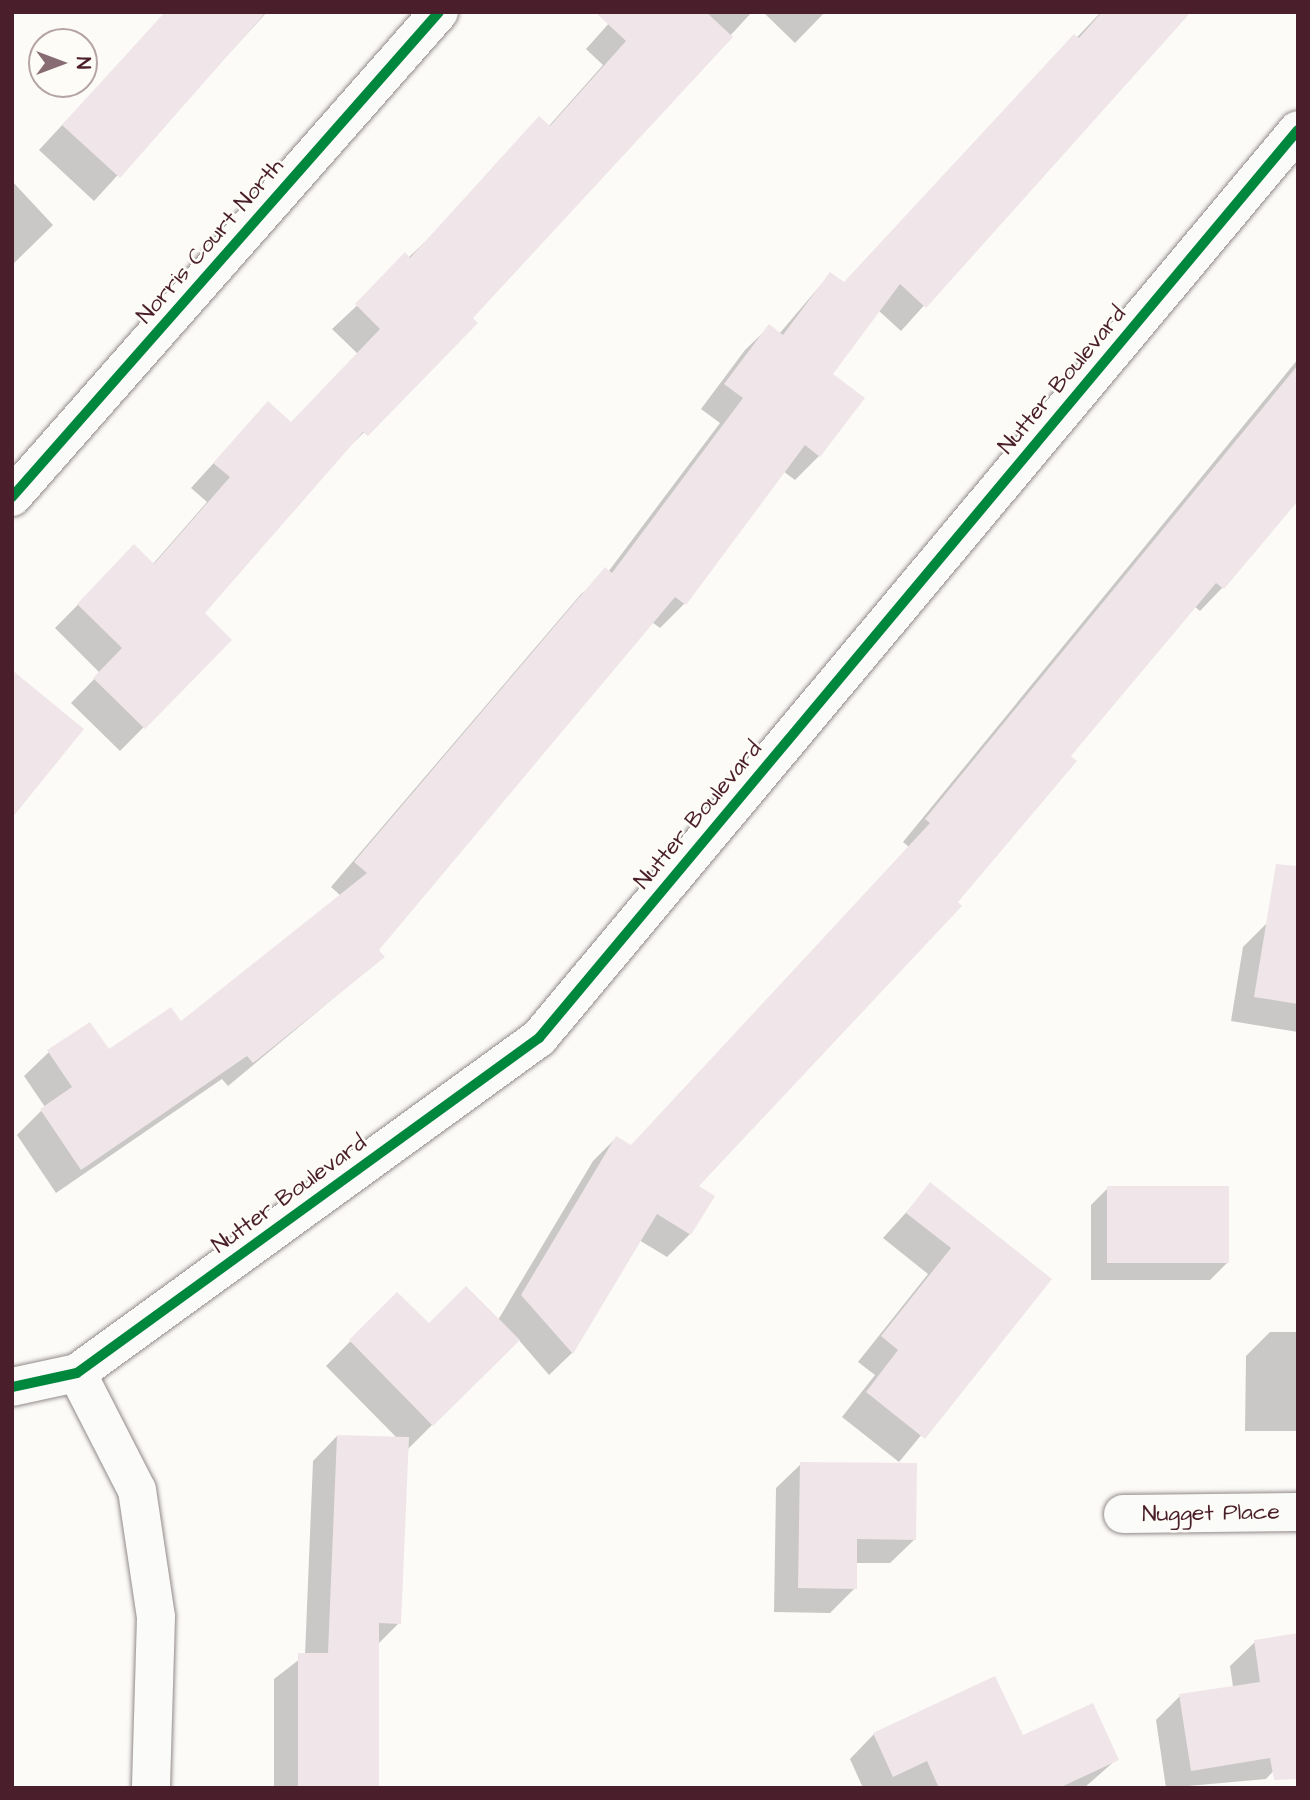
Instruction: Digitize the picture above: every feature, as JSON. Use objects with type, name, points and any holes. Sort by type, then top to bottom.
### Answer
[{"type":"street","name":"Norris Court North","points":[[12,497],[439,12]]},
{"type":"street","name":"Nutter Boulevard","points":[[12,1387],[77,1373],[540,1038],[1298,130]]},
{"type":"street","points":[[77,1373],[137,1490],[156,1617],[151,1788]]},
{"type":"street","name":"Nugget Place","points":[[1124,1514],[1298,1512]]},
{"type":"building","points":[[165,12],[266,12],[120,178],[62,125],[87,98],[98,98],[98,86]]},
{"type":"building","points":[[595,12],[706,12],[733,37],[473,318],[478,323],[368,436],[363,432],[205,613],[232,640],[145,729],[93,678],[122,648],[77,604],[134,544],[154,564],[230,477],[213,463],[268,401],[291,422],[380,329],[355,304],[405,252],[410,258],[539,116],[550,126],[626,41]]},
{"type":"building","points":[[1102,12],[1191,12],[926,308],[900,284],[833,374],[865,398],[820,457],[805,445],[686,605],[675,597],[379,950],[385,957],[253,1063],[247,1056],[81,1170],[40,1109],[72,1087],[47,1050],[90,1022],[109,1049],[171,1007],[181,1021],[367,873],[354,862],[605,567],[612,573],[743,398],[724,384],[769,324],[783,335],[830,272],[844,282],[1074,34],[1079,38]]},
{"type":"building","points":[[1298,365],[1298,501],[1224,589],[1216,583],[1071,756],[1077,761],[958,902],[962,906],[699,1186],[715,1196],[691,1235],[657,1214],[573,1354],[521,1295],[616,1136],[631,1145],[930,823],[925,819]]},
{"type":"building","points":[[12,670],[84,729],[12,818]]},
{"type":"building","points":[[1276,864],[1298,866],[1298,1004],[1254,997]]},
{"type":"building","points":[[930,1182],[1052,1279],[925,1439],[866,1392],[898,1350],[881,1336],[951,1248],[906,1213]]},
{"type":"building","points":[[1107,1186],[1229,1186],[1229,1263],[1107,1263]]},
{"type":"building","points":[[466,1286],[520,1340],[433,1426],[349,1340],[397,1292],[429,1323]]},
{"type":"building","points":[[337,1435],[409,1437],[401,1624],[379,1623],[379,1788],[298,1788],[298,1653],[328,1653]]},
{"type":"building","points":[[800,1462],[917,1463],[916,1540],[857,1539],[857,1589],[798,1588]]},
{"type":"building","points":[[1298,1633],[1298,1779],[1274,1780],[1270,1758],[1191,1771],[1179,1694],[1260,1682],[1254,1640]]},
{"type":"building","points":[[995,1676],[1023,1735],[1093,1703],[1119,1760],[1059,1788],[939,1788],[927,1761],[893,1777],[873,1733]]},
{"type":"cycle path","points":[[12,497],[439,12]]},
{"type":"cycle path","points":[[12,1387],[77,1373],[539,1038],[1298,130]]}]
